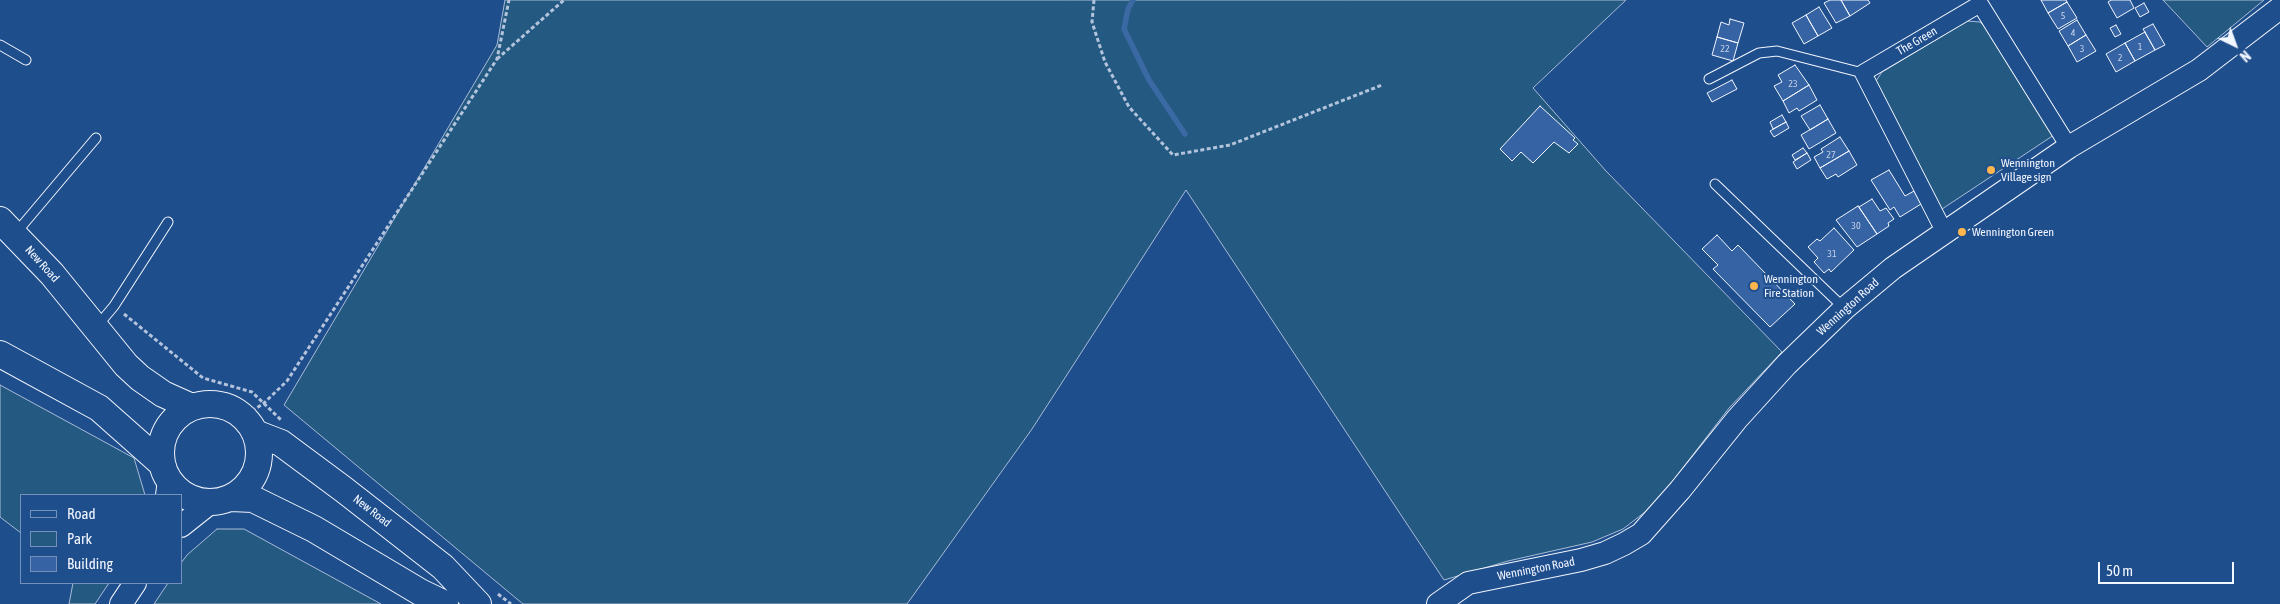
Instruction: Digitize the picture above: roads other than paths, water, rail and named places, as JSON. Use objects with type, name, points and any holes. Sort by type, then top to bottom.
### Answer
[{"type":"main road","name":"Wennington Road","points":[[1438,604],[1468,583],[1597,556],[1641,534],[1680,490],[1737,419],[1787,364],[1845,308],[1892,268],[2070,147],[2199,70],[2280,8]]},
{"type":"main road","name":"New Road","points":[[8,227],[126,365],[140,378],[163,394],[192,407]]},
{"type":"main road","points":[[0,354],[99,408],[180,493],[194,500],[253,499],[314,529],[420,592],[445,604]]},
{"type":"main road","points":[[166,480],[161,445],[166,429],[177,416],[192,407],[205,404],[219,404],[254,417],[259,448],[256,470],[244,489],[220,500],[182,525]]},
{"type":"main road","name":"New Road","points":[[254,417],[280,443],[343,489],[443,567],[478,604]]},
{"type":"main road","points":[[121,604],[134,584]]},
{"type":"street","name":"The Green","points":[[1863,73],[1980,4],[2070,147]]},
{"type":"street","points":[[1863,73],[1944,231]]},
{"type":"lane","points":[[0,45],[26,60]]},
{"type":"lane","points":[[1709,79],[1768,51],[1788,53],[1863,73]]},
{"type":"lane","points":[[8,227],[96,138]]},
{"type":"lane","points":[[1715,184],[1845,308]]},
{"type":"lane","points":[[96,328],[114,306],[168,222]]},
{"type":"waterway","points":[[1133,0],[1128,9],[1124,29],[1149,80],[1185,134]]},
{"type":"place","name":"Wennington Village sign","points":[[1991,170]]},
{"type":"place","name":"Wennington Green","points":[[1962,232]]},
{"type":"place","name":"Wennington Fire Station","points":[[1754,286]]}]
